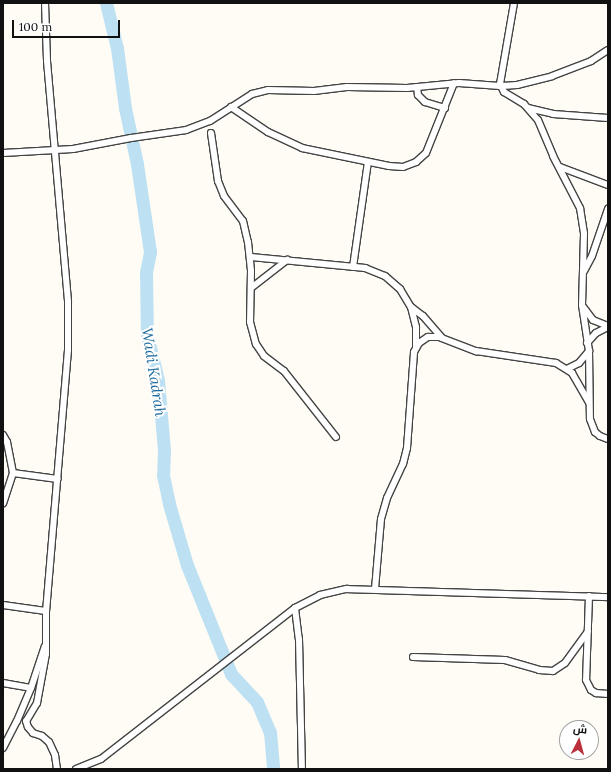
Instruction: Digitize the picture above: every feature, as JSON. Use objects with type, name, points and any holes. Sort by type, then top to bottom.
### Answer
[{"type":"street","points":[[45,3],[47,61],[56,150],[68,302],[68,350],[46,611],[46,654],[37,703],[26,721],[28,727],[33,733],[42,736],[49,742],[55,755],[57,769]]},
{"type":"street","points":[[514,3],[500,73],[500,86],[504,92],[528,108],[538,120],[560,168],[575,196],[583,220],[582,305],[589,351],[592,426],[600,436],[608,439]]},
{"type":"street","points":[[3,153],[56,150],[186,130],[204,123],[252,94],[268,90],[314,91],[347,87],[417,87],[454,83],[500,86],[523,84],[552,76],[591,60],[608,50]]},
{"type":"street","points":[[231,107],[284,141],[320,152],[396,168],[416,162],[426,153],[454,83]]},
{"type":"street","points":[[417,87],[418,94],[425,102],[445,108]]},
{"type":"street","points":[[528,108],[553,114],[608,118]]},
{"type":"street","points":[[211,133],[218,181],[224,196],[243,221],[251,257],[250,322],[256,344],[264,356],[284,371],[336,437]]},
{"type":"street","points":[[353,267],[368,162]]},
{"type":"street","points":[[560,168],[608,185]]},
{"type":"street","points":[[583,272],[592,256],[608,209]]},
{"type":"street","points":[[251,257],[365,268],[384,276],[400,289],[411,307],[433,327],[442,338]]},
{"type":"street","points":[[251,288],[287,260]]},
{"type":"street","points":[[582,305],[593,320],[608,327]]},
{"type":"street","points":[[375,589],[381,519],[387,498],[403,464],[408,448],[414,357],[416,347],[416,327],[411,307]]},
{"type":"street","points":[[587,343],[596,333],[608,327]]},
{"type":"street","points":[[416,347],[423,339],[428,337],[442,338],[476,351],[551,362],[567,369],[575,378],[590,403]]},
{"type":"street","points":[[567,369],[579,363],[589,351]]},
{"type":"street","points":[[3,435],[8,442],[13,473],[3,504]]},
{"type":"street","points":[[13,473],[58,479]]},
{"type":"street","points":[[76,769],[101,760],[295,608],[313,598],[333,591],[347,589],[375,589],[608,597]]},
{"type":"street","points":[[589,596],[587,686],[596,693],[608,694]]},
{"type":"street","points":[[3,605],[46,611]]},
{"type":"street","points":[[295,608],[299,639],[302,769]]},
{"type":"street","points":[[413,657],[505,660],[539,670],[553,671],[565,663],[588,631]]},
{"type":"street","points":[[3,748],[17,721],[31,688],[46,642]]},
{"type":"street","points":[[3,683],[31,688]]},
{"type":"waterway","name":"Wadi Kadrah","points":[[106,3],[117,48],[125,108],[137,164],[150,252],[146,273],[147,335],[158,380],[164,450],[163,475],[169,504],[187,565],[231,674],[257,702],[270,732],[273,769]]}]
